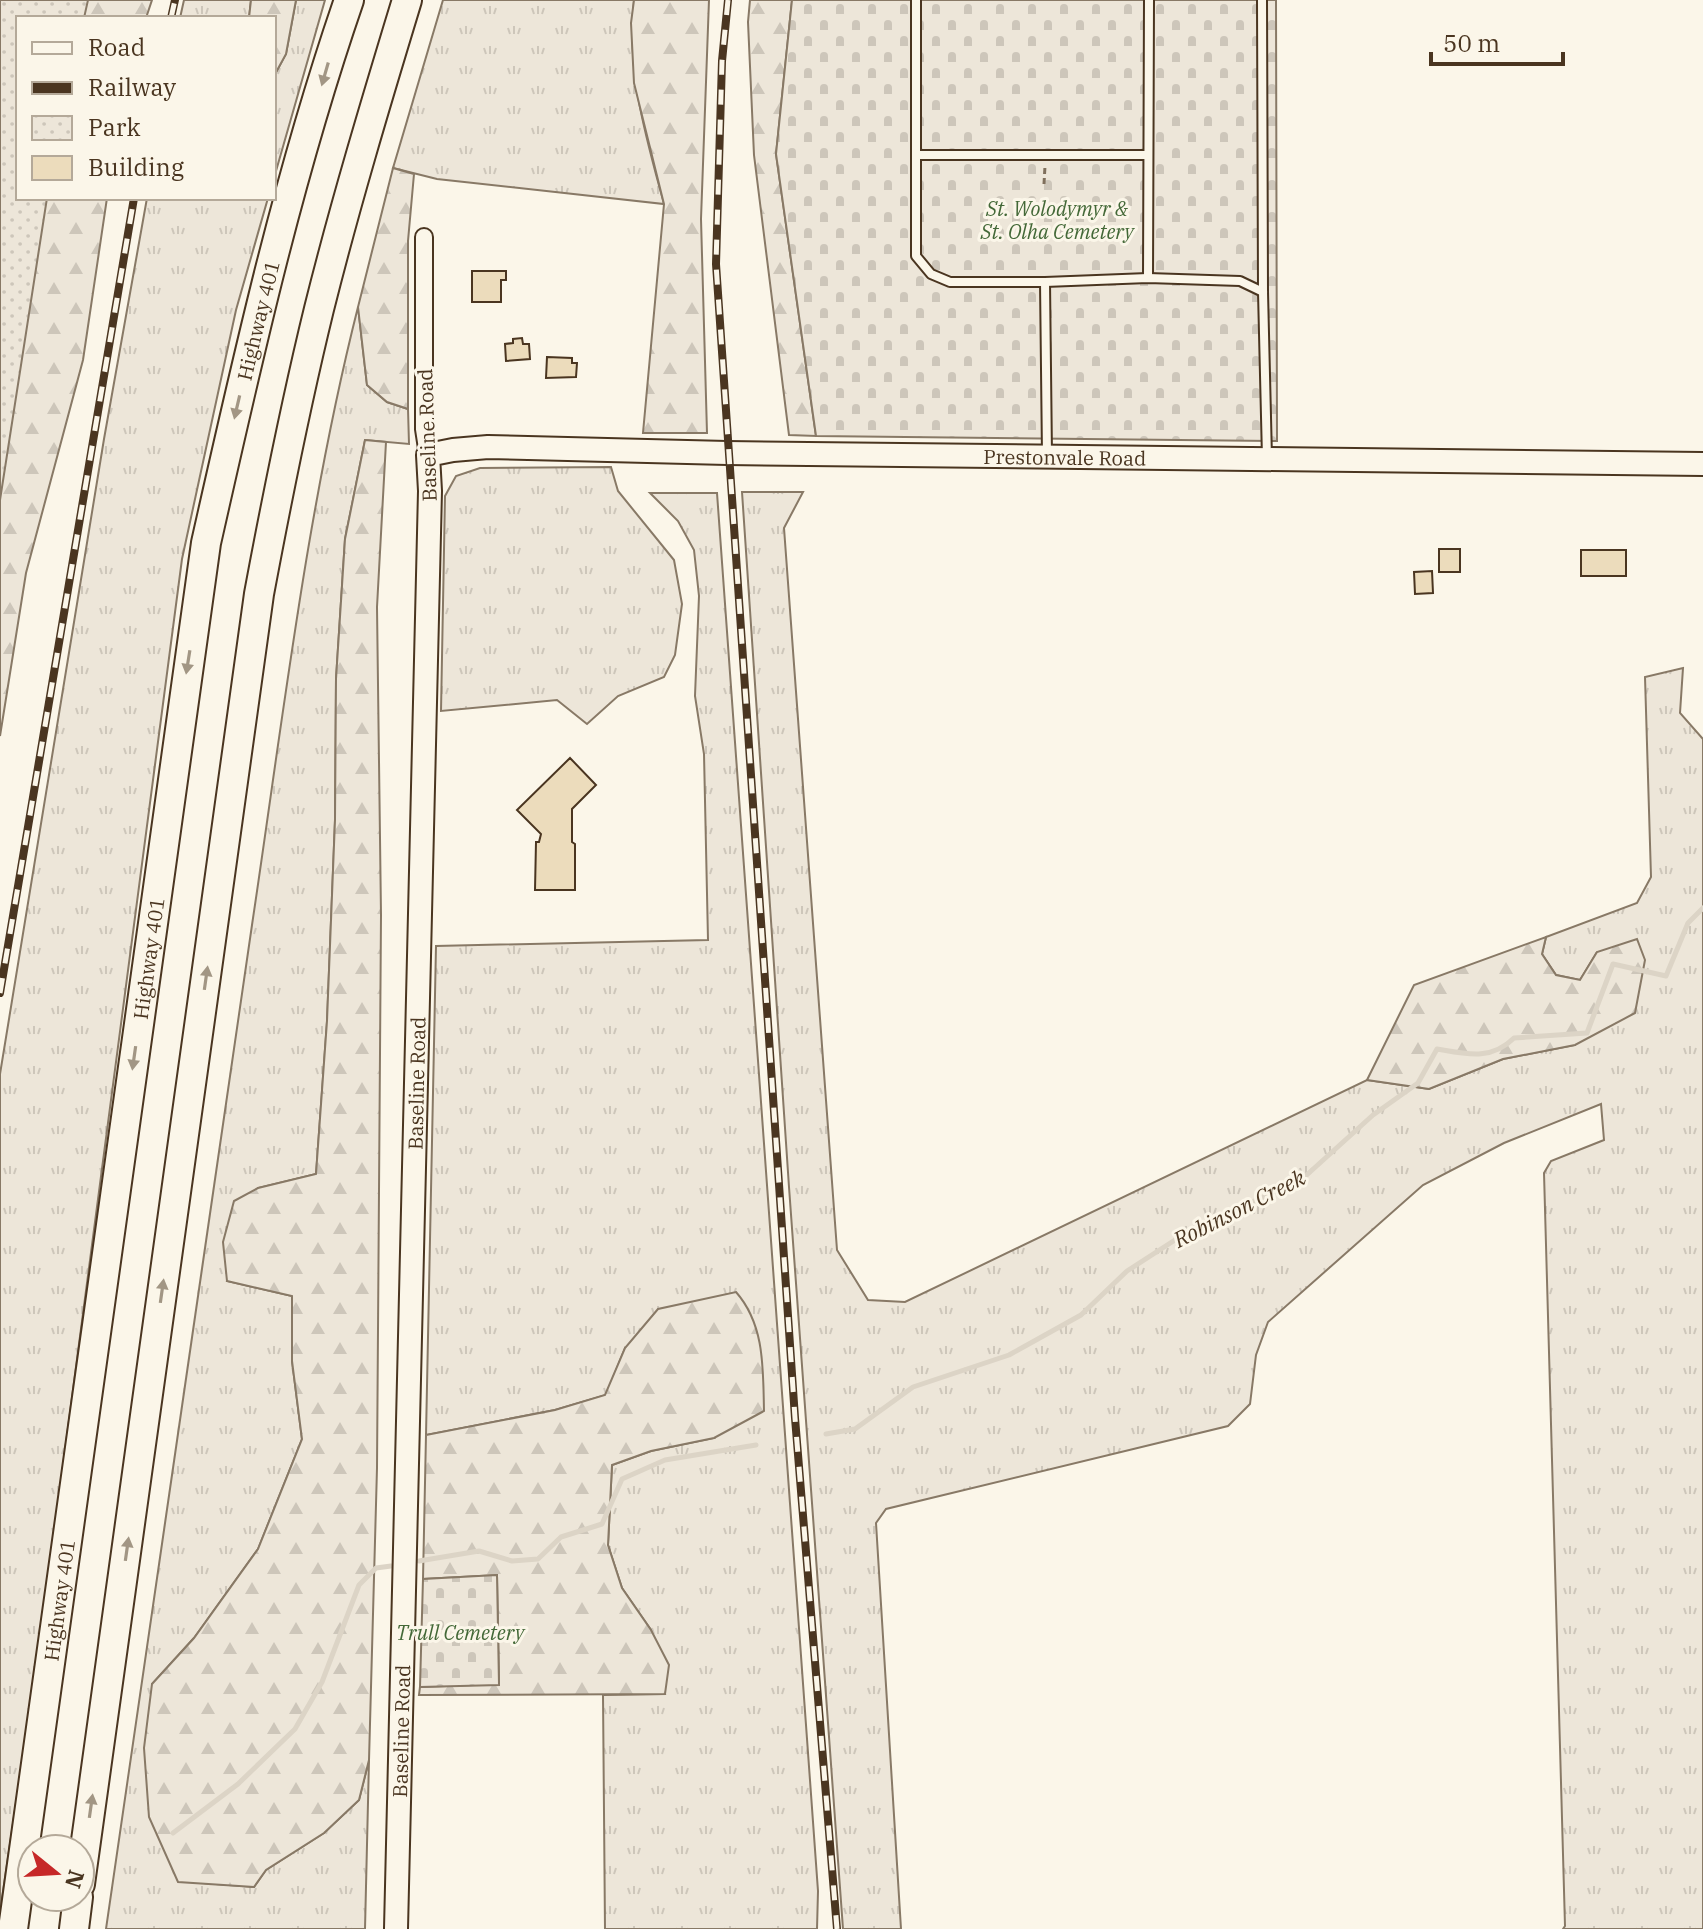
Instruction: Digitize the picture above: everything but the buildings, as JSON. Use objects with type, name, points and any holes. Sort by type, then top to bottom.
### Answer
[{"type":"highway","name":"Highway 401","points":[[13,1929],[206,543],[280,234],[332,48],[349,0]]},
{"type":"highway","points":[[87,1833],[259,594],[286,452],[319,310],[360,155],[407,0]]},
{"type":"street","name":"Baseline Road","points":[[396,1929],[430,523],[424,429],[424,237]]},
{"type":"street","name":"Prestonvale Road","points":[[428,455],[488,447],[1703,464]]},
{"type":"lane","points":[[916,0],[916,256],[931,274],[950,282],[1148,278],[1240,281],[1263,292]]},
{"type":"lane","points":[[1148,278],[1149,0]]},
{"type":"lane","points":[[1262,0],[1263,292],[1268,459]]},
{"type":"lane","points":[[916,155],[1147,155]]},
{"type":"lane","points":[[1045,282],[1047,456]]},
{"type":"green space","points":[[0,0],[152,0],[147,16],[16,16],[16,200],[107,200],[83,360],[26,573],[0,736]]},
{"type":"green space","points":[[0,0],[88,0],[84,16],[16,16],[16,200],[47,200],[0,500]]},
{"type":"green space","points":[[184,0],[251,0],[249,16],[180,16]]},
{"type":"green space","points":[[251,0],[296,0],[286,54],[276,72],[276,16],[249,16]]},
{"type":"green space","points":[[296,0],[325,0],[276,171],[276,72],[286,54]]},
{"type":"green space","points":[[443,0],[634,0],[635,78],[644,129],[664,204],[437,179],[393,168]]},
{"type":"green space","points":[[634,0],[709,0],[701,219],[707,433],[643,433],[664,204],[634,83],[631,23]]},
{"type":"green space","points":[[750,0],[792,0],[776,154],[816,436],[789,435],[754,155],[748,22]]},
{"type":"green space","name":"St. Wolodymyr & St. Olha Cemetery","points":[[792,0],[1276,0],[1277,441],[816,436],[776,154]]},
{"type":"green space","points":[[393,168],[414,174],[408,241],[408,409],[387,402],[367,385],[358,307]]},
{"type":"green space","points":[[147,200],[267,200],[236,310],[182,559],[42,1626],[0,1912],[0,1074],[104,439]]},
{"type":"green space","points":[[358,307],[367,385],[387,402],[408,409],[409,444],[365,440],[345,539],[336,679],[335,820],[327,1021],[316,1174],[258,1188],[227,1281],[292,1296],[292,1361],[302,1439],[258,1549],[194,1638],[152,1684],[178,1881],[254,1887],[266,1870],[324,1833],[359,1800],[369,1760],[365,1929],[106,1929],[298,614],[324,460]]},
{"type":"green space","points":[[365,440],[386,442],[377,607],[381,915],[377,1468],[369,1760],[359,1800],[324,1833],[266,1870],[254,1887],[178,1882],[149,1817],[144,1748],[152,1684],[194,1638],[258,1549],[302,1439],[292,1361],[292,1296],[227,1281],[223,1242],[234,1201],[258,1188],[316,1174],[327,1021],[335,820],[336,679],[345,539]]},
{"type":"green space","points":[[611,467],[618,491],[674,560],[682,604],[675,655],[664,677],[618,696],[587,724],[557,700],[441,711],[445,496],[456,476],[480,468]]},
{"type":"green space","points":[[742,492],[803,492],[784,528],[837,1250],[868,1300],[905,1302],[1367,1080],[1429,1089],[1503,1059],[1575,1045],[1597,952],[1580,980],[1556,975],[1542,954],[1546,937],[1637,903],[1651,877],[1645,677],[1683,668],[1680,713],[1703,739],[1703,1929],[1563,1929],[1544,1173],[1551,1161],[1604,1140],[1601,1104],[1504,1143],[1423,1185],[1268,1322],[1256,1355],[1250,1404],[1228,1426],[886,1509],[876,1523],[901,1929],[843,1929]]},
{"type":"green space","points":[[650,493],[717,493],[818,1891],[817,1929],[605,1929],[603,1695],[665,1694],[651,1630],[622,1588],[608,1545],[612,1465],[651,1451],[714,1438],[625,1348],[606,1395],[555,1410],[426,1435],[436,946],[708,940],[704,754],[695,696],[699,596],[694,550],[678,521]]},
{"type":"green space","points":[[1546,937],[1542,954],[1556,975],[1580,980],[1597,952],[1637,939],[1645,960],[1635,1013],[1575,1045],[1503,1059],[1429,1089],[1367,1080],[1414,985]]},
{"type":"green space","points":[[736,1292],[757,1333],[764,1411],[714,1438],[651,1451],[612,1465],[608,1545],[622,1588],[651,1630],[669,1665],[665,1694],[419,1695],[420,1687],[499,1684],[497,1575],[423,1579],[426,1435],[555,1410],[605,1395],[625,1348],[658,1309]]},
{"type":"green space","name":"Trull Cemetery","points":[[497,1575],[499,1685],[420,1687],[423,1579]]},
{"type":"waterway","name":"Robinson Creek","points":[[826,1434],[855,1429],[913,1387],[1009,1355],[1081,1315],[1127,1271],[1195,1227],[1300,1181],[1373,1115],[1418,1083],[1437,1049],[1478,1054],[1496,1050],[1514,1038],[1587,1033],[1613,964],[1666,976],[1688,923],[1703,908]]},
{"type":"waterway","name":"Robinson Creek","points":[[419,1561],[479,1551],[512,1561],[538,1559],[561,1537],[602,1524],[622,1479],[665,1460],[756,1445]]},
{"type":"waterway","name":"Robinson Creek","points":[[173,1833],[238,1784],[295,1729],[322,1682],[359,1585],[376,1568],[391,1566]]},
{"type":"railway","points":[[171,16],[175,0]]},
{"type":"railway","points":[[728,0],[722,61],[716,264],[795,1418],[837,1929]]},
{"type":"railway","points":[[0,993],[134,200]]}]
